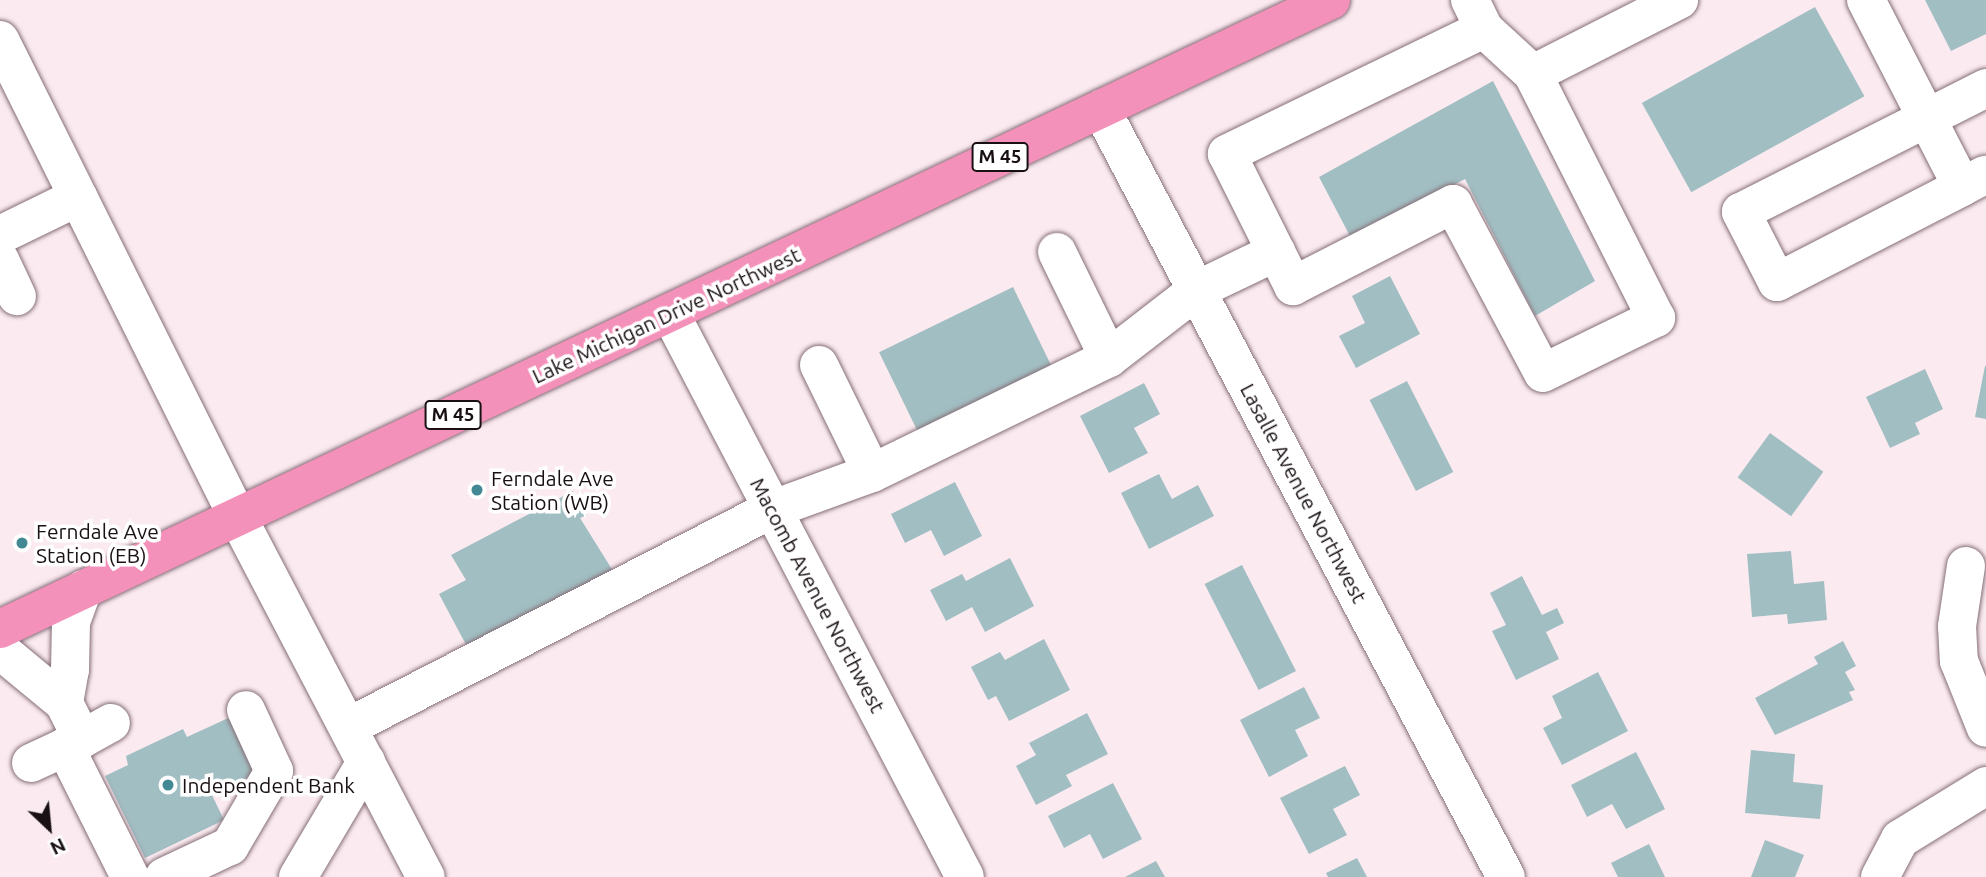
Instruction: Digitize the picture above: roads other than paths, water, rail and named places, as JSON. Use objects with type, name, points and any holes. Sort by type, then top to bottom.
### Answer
[{"type":"highway","name":"Lake Michigan Drive Northwest","points":[[0,629],[1331,0]]},
{"type":"street","points":[[1533,74],[1679,0]]},
{"type":"street","points":[[1866,0],[1926,117],[1974,181],[1777,282],[1741,212],[1926,117],[1986,88]]},
{"type":"street","points":[[1477,14],[1533,74],[1656,318],[1543,373],[1453,204],[1293,286],[1227,154],[1477,14]]},
{"type":"street","points":[[2,47],[237,516],[426,877]]},
{"type":"street","name":"Lasalle Avenue Northwest","points":[[1101,109],[1506,877]]},
{"type":"street","points":[[0,235],[78,197]]},
{"type":"street","points":[[1057,252],[1109,358]]},
{"type":"street","points":[[348,727],[773,509],[872,472],[1109,358],[1197,290],[1276,252]]},
{"type":"street","points":[[0,260],[17,296]]},
{"type":"street","name":"Macomb Avenue Northwest","points":[[670,313],[965,877]]},
{"type":"street","points":[[819,365],[872,472]]},
{"type":"street","points":[[1966,566],[1957,626],[1959,661],[1986,728]]},
{"type":"street","points":[[64,703],[70,670],[71,622],[83,589]]},
{"type":"street","points":[[0,650],[64,703],[86,737],[130,877]]},
{"type":"street","points":[[164,877],[230,846],[274,771],[246,710]]},
{"type":"street","points":[[31,763],[86,737]]},
{"type":"street","points":[[298,877],[366,762]]},
{"type":"street","points":[[1880,877],[1900,839],[1986,786]]},
{"type":"place","name":"Ferndale Ave Station (WB)","points":[[477,490]]},
{"type":"place","name":"Ferndale Ave Station (EB)","points":[[22,543]]},
{"type":"place","name":"Independent Bank","points":[[168,785]]}]
